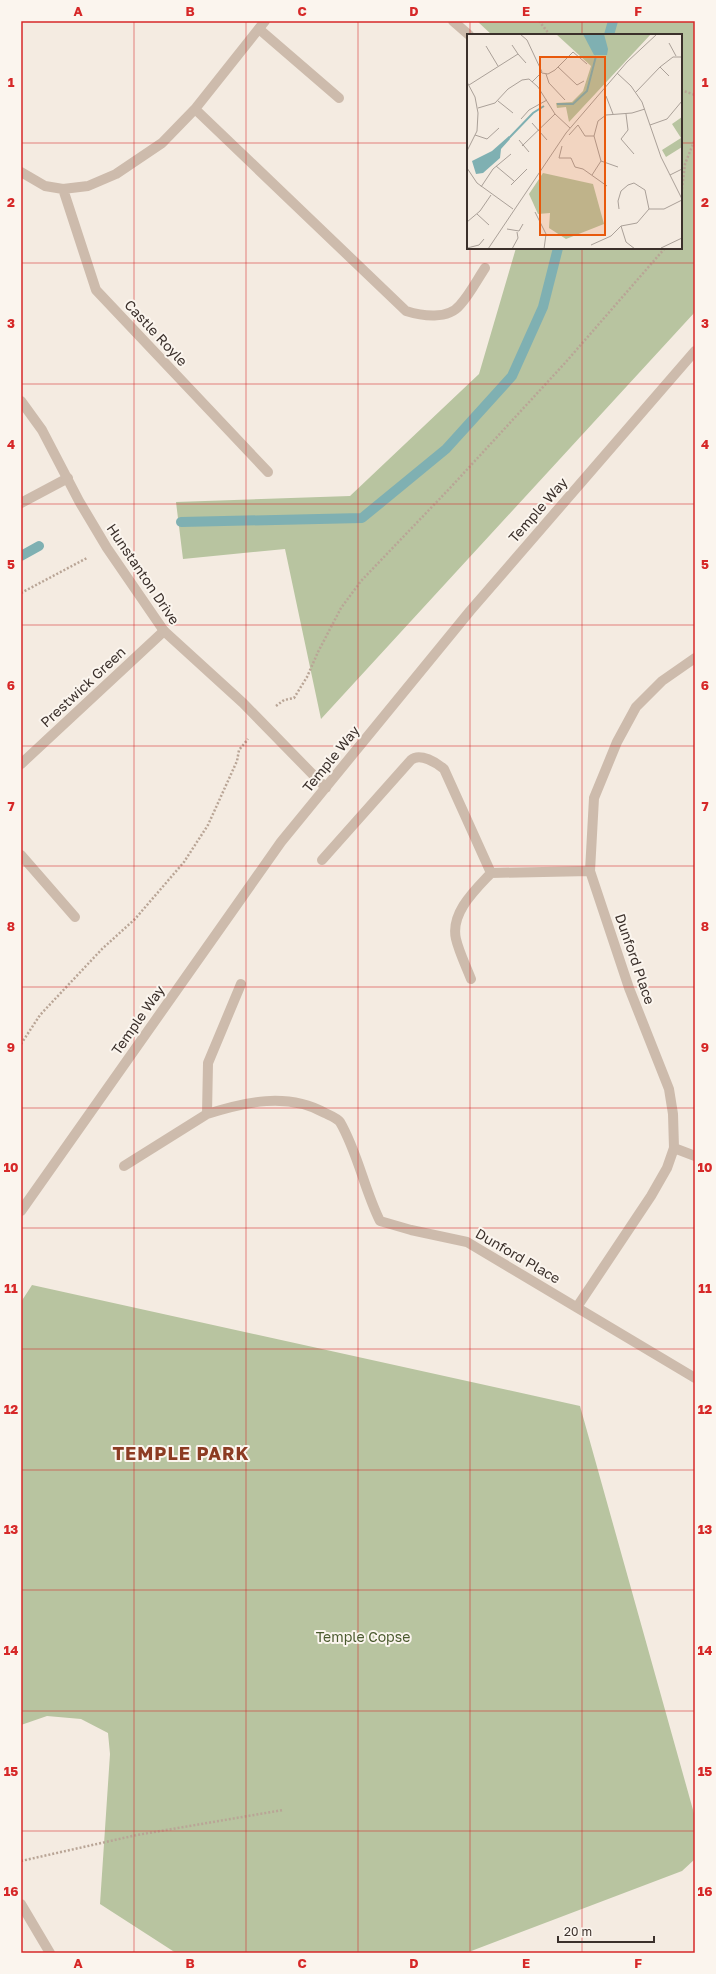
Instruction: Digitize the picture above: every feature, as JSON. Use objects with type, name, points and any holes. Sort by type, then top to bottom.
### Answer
[{"type":"street","points":[[453,21],[468,34]]},
{"type":"street","points":[[21,172],[45,186],[63,188],[88,186],[116,174],[162,143],[195,109],[262,25],[339,98]]},
{"type":"street","points":[[195,109],[406,311],[433,316],[447,313],[460,306],[485,268]]},
{"type":"street","name":"Castle Royle","points":[[63,188],[96,290],[268,472]]},
{"type":"street","name":"Temple Way","points":[[21,1211],[281,842],[470,611],[695,351]]},
{"type":"street","name":"Hunstanton Drive","points":[[21,401],[42,430],[79,500],[107,548],[164,632],[243,703],[326,788]]},
{"type":"street","points":[[21,503],[68,478]]},
{"type":"street","name":"Prestwick Green","points":[[21,764],[164,632]]},
{"type":"street","name":"Dunford Place","points":[[577,1307],[651,1196],[667,1168],[674,1148],[673,1114],[669,1089],[629,988],[590,870],[594,798],[620,735],[636,707],[662,681],[695,658]]},
{"type":"street","points":[[322,860],[411,760],[419,757],[436,762],[444,769],[491,873]]},
{"type":"street","points":[[21,855],[75,917]]},
{"type":"street","points":[[471,979],[456,939],[455,928],[464,905],[470,895],[491,873],[590,870]]},
{"type":"street","points":[[207,1114],[208,1063],[241,984]]},
{"type":"street","name":"Dunford Place","points":[[124,1166],[207,1114],[241,1104],[275,1100],[300,1103],[318,1109],[339,1121],[380,1221],[411,1230],[467,1242],[695,1378]]},
{"type":"street","points":[[674,1148],[695,1156]]},
{"type":"street","points":[[21,1904],[50,1953]]},
{"type":"path","points":[[539,21],[549,34]]},
{"type":"path","points":[[682,90],[695,96]]},
{"type":"path","points":[[682,190],[685,164],[695,139]]},
{"type":"path","points":[[276,706],[284,700],[294,698],[307,677],[341,608],[360,581],[450,488],[565,363],[664,249]]},
{"type":"path","points":[[21,593],[92,555]]},
{"type":"path","points":[[21,1044],[40,1015],[102,949],[135,919],[184,862],[208,825],[237,761],[239,750],[246,742]]},
{"type":"path","points":[[21,1861],[136,1835],[283,1810]]},
{"type":"green space","points":[[477,21],[695,21],[695,312],[321,719],[285,549],[183,559],[176,502],[350,496],[479,374],[516,249],[682,249],[682,34],[491,34]]},
{"type":"green space","name":"Temple Copse","points":[[32,1285],[580,1406],[695,1817],[695,1859],[682,1871],[466,1953],[176,1953],[100,1904],[110,1754],[108,1733],[81,1719],[47,1716],[21,1725],[21,1302]]},
{"type":"waterway","points":[[609,34],[613,21]]},
{"type":"waterway","points":[[181,522],[362,518],[446,449],[512,376],[543,307],[558,249]]},
{"type":"waterway","points":[[21,556],[39,546]]},
{"type":"district","name":"TEMPLE PARK","points":[[181,1454]]}]
